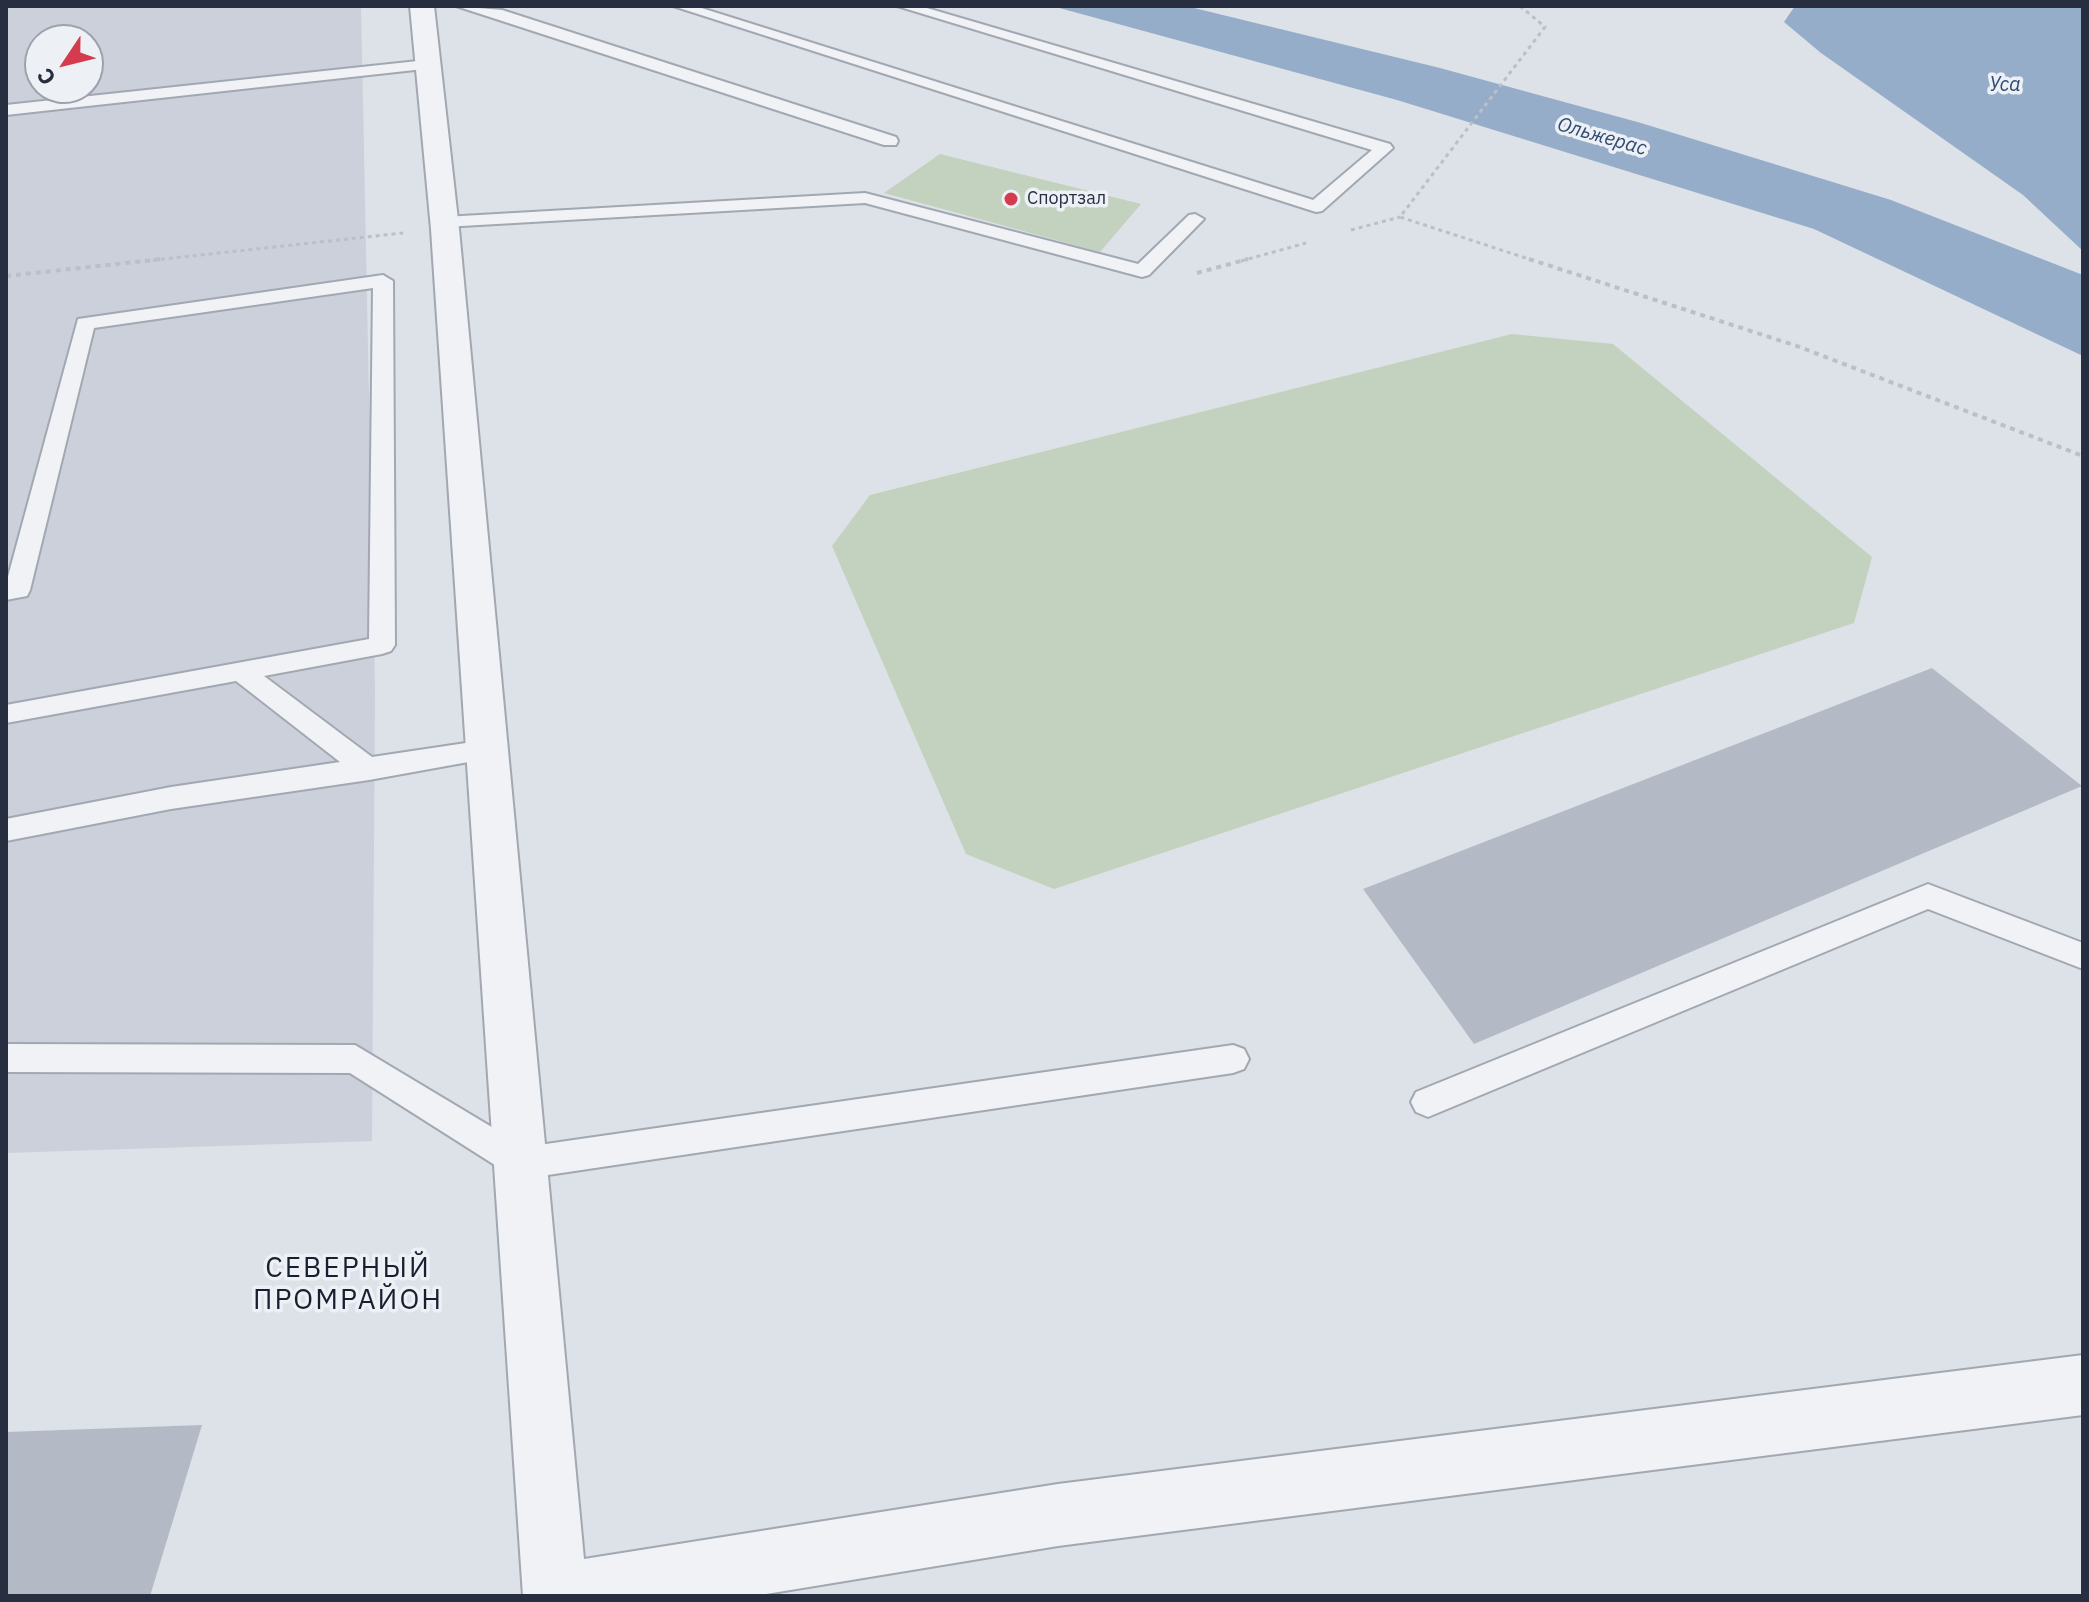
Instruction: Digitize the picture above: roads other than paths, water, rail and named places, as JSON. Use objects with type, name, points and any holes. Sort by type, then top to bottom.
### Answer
[{"type":"street","points":[[422,6],[444,222],[555,1596],[1058,1515],[2083,1385]]},
{"type":"lane","points":[[463,6],[497,13],[890,141]]},
{"type":"lane","points":[[680,6],[1316,207],[1384,148],[904,6]]},
{"type":"lane","points":[[6,110],[427,65]]},
{"type":"lane","points":[[444,222],[865,198],[1142,271],[1195,219]]},
{"type":"lane","points":[[6,592],[18,590],[85,323],[383,281],[382,645],[6,714]]},
{"type":"lane","points":[[241,671],[369,770]]},
{"type":"lane","points":[[6,830],[171,798],[486,750]]},
{"type":"lane","points":[[1428,1102],[1928,896],[2083,956]]},
{"type":"lane","points":[[6,1058],[355,1059],[521,1163],[1233,1059]]},
{"type":"water","name":"Ольжерас","points":[[1052,6],[1186,6],[1440,68],[1641,123],[1891,200],[2083,275],[2083,356],[1814,229],[1397,100]]},
{"type":"water","name":"Уса","points":[[1795,6],[2083,6],[2083,251],[2023,195],[1821,53],[1784,22]]},
{"type":"place","name":"Спортзал","points":[[1011,199]]},
{"type":"district","name":"СЕВЕРНЫЙ ПРОМРАЙОН","points":[[348,1285]]}]
